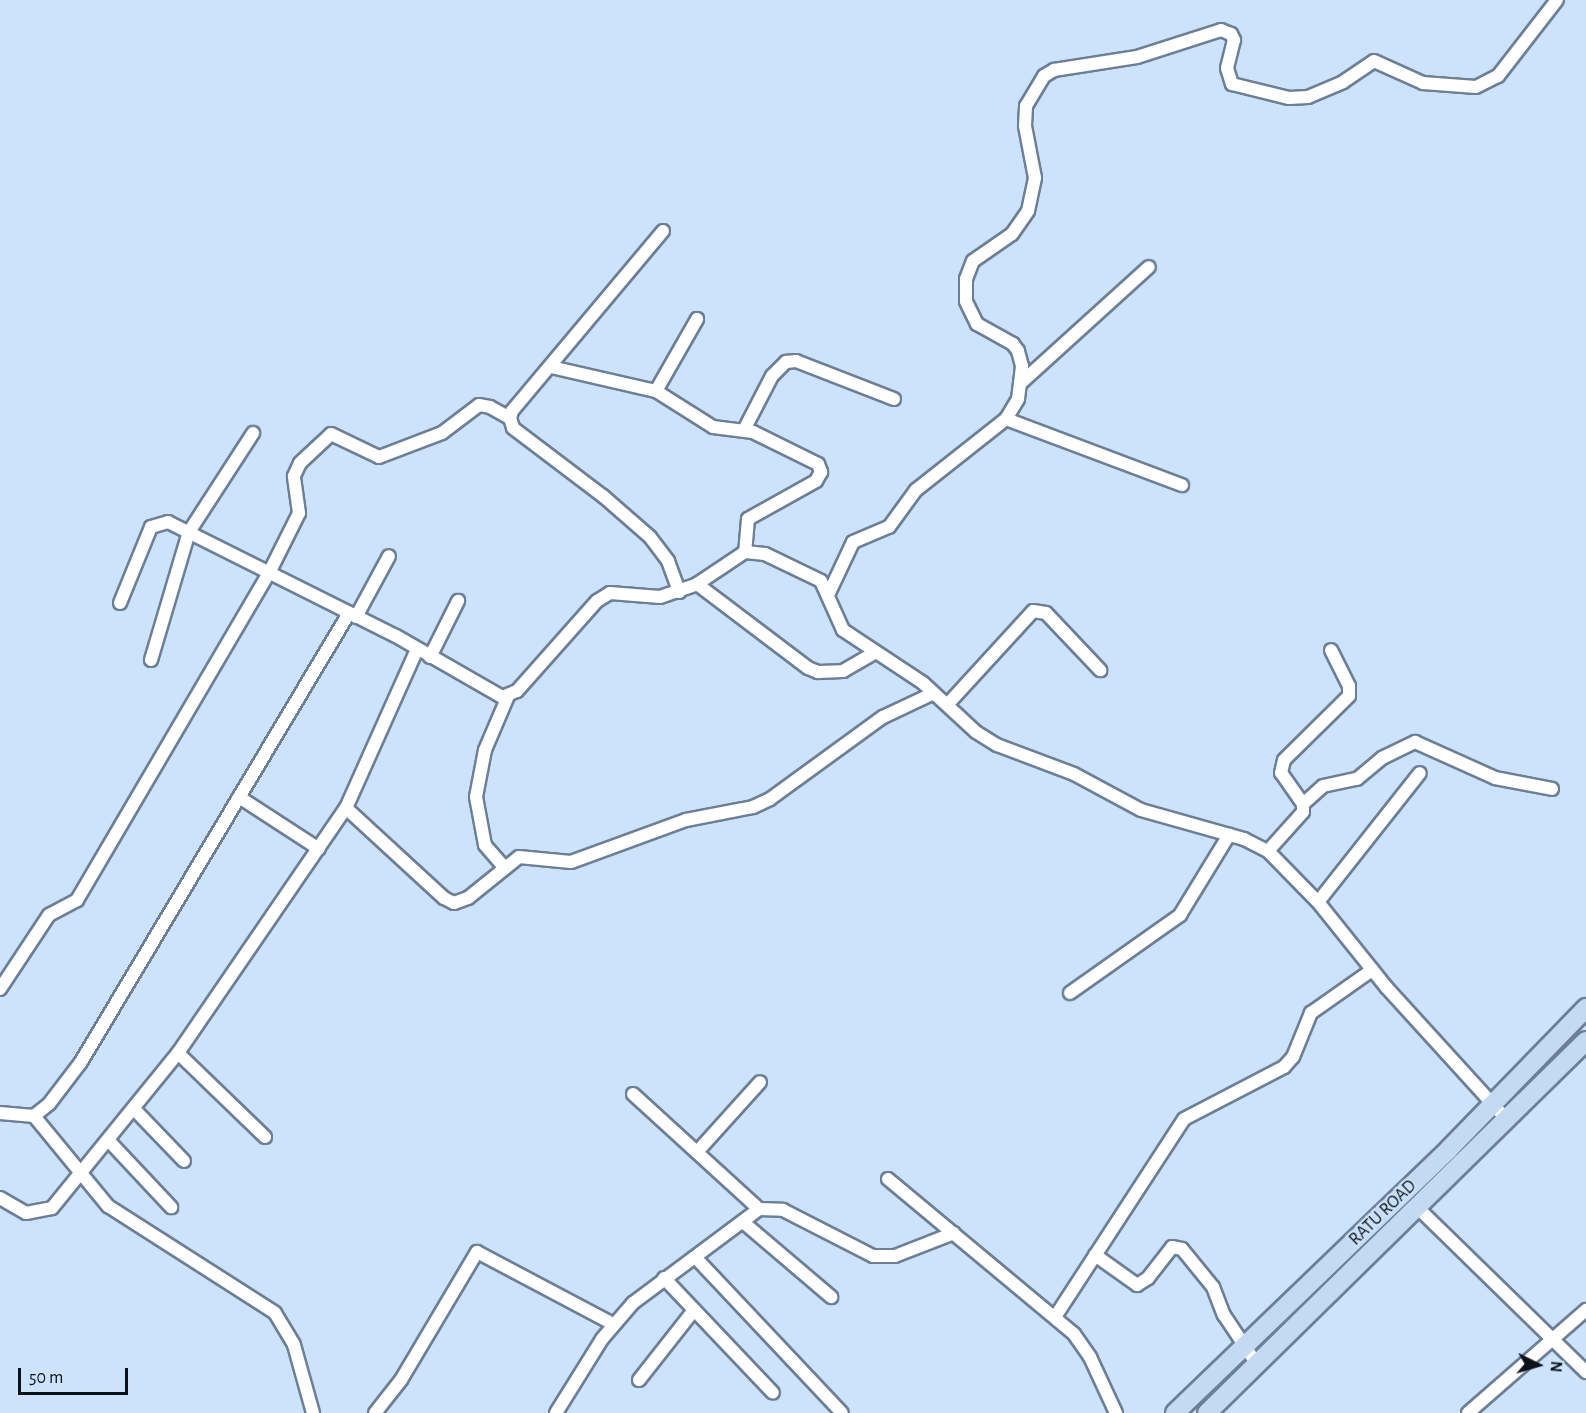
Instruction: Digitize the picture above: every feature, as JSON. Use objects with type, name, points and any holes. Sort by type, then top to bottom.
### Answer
[{"type":"main road","name":"RATU ROAD","points":[[1174,1413],[1492,1105],[1586,1008]]},
{"type":"main road","name":"RATU ROAD","points":[[1207,1413],[1256,1363],[1508,1122],[1586,1041]]},
{"type":"street","points":[[829,593],[853,542],[889,527],[916,490],[1006,419],[1018,399],[1022,382],[1022,366],[1012,344],[986,331],[974,319],[966,301],[966,279],[973,261],[1012,234],[1028,211],[1035,178],[1025,126],[1026,106],[1044,76],[1054,70],[1137,57],[1221,30],[1231,34],[1234,40],[1227,68],[1232,84],[1289,98],[1308,97],[1343,82],[1374,60],[1423,83],[1476,87],[1497,76],[1557,0]]},
{"type":"street","points":[[663,231],[512,411],[510,418],[513,428],[603,496],[650,537],[668,561],[679,592]]},
{"type":"street","points":[[1022,382],[1149,267]]},
{"type":"street","points":[[656,392],[697,319]]},
{"type":"street","points":[[744,430],[772,376],[786,362],[796,361],[894,399]]},
{"type":"street","points":[[550,366],[656,392],[713,427],[744,430],[818,464],[821,472],[810,485],[748,519],[746,552]]},
{"type":"street","points":[[0,989],[49,915],[77,900],[269,573],[299,513],[295,471],[331,434],[379,457],[442,433],[479,405],[490,407],[510,418]]},
{"type":"street","points":[[1006,419],[1182,485]]},
{"type":"street","points":[[151,660],[189,532],[253,433]]},
{"type":"street","points":[[120,603],[151,527],[162,520],[417,649],[497,697],[508,696],[517,691],[597,601],[610,593],[660,597],[697,584],[746,552],[765,554],[809,573],[821,581],[829,593],[837,622],[874,653],[934,693],[997,745],[1074,774],[1141,810],[1229,835],[1268,851],[1318,902],[1372,970],[1508,1122]]},
{"type":"street","points":[[34,1116],[59,1093],[87,1053],[239,797],[389,556]]},
{"type":"street","points":[[697,584],[808,668],[843,671],[874,653]]},
{"type":"street","points":[[430,657],[458,601]]},
{"type":"street","points":[[947,705],[1033,611],[1046,613],[1100,670]]},
{"type":"street","points":[[0,1198],[16,1210],[38,1214],[52,1208],[81,1177],[178,1053],[346,808],[417,649]]},
{"type":"street","points":[[1303,804],[1285,781],[1281,765],[1349,696],[1349,686],[1331,650]]},
{"type":"street","points":[[346,808],[449,902],[468,898],[504,867],[528,856],[571,862],[686,820],[753,807],[770,799],[883,717],[934,693]]},
{"type":"street","points":[[504,867],[485,845],[476,797],[485,750],[508,696]]},
{"type":"street","points":[[1268,851],[1298,820],[1303,804],[1323,786],[1362,777],[1382,758],[1415,742],[1495,778],[1551,789]]},
{"type":"street","points":[[1318,902],[1420,773]]},
{"type":"street","points":[[239,797],[319,849]]},
{"type":"street","points":[[1071,993],[1180,915],[1229,835]]},
{"type":"street","points":[[1055,1317],[1184,1119],[1284,1067],[1293,1057],[1311,1012],[1372,970]]},
{"type":"street","points":[[178,1053],[265,1137]]},
{"type":"street","points":[[697,1152],[760,1082]]},
{"type":"street","points":[[633,1094],[759,1209],[783,1210],[873,1256],[895,1256],[954,1233]]},
{"type":"street","points":[[134,1109],[184,1161]]},
{"type":"street","points":[[0,1113],[34,1116],[81,1177],[108,1206],[275,1312],[294,1346],[313,1413]]},
{"type":"street","points":[[109,1141],[171,1208]]},
{"type":"street","points":[[888,1179],[1055,1317],[1083,1345],[1116,1413]]},
{"type":"street","points":[[1418,1208],[1586,1372]]},
{"type":"street","points":[[556,1413],[614,1324],[640,1296],[759,1209]]},
{"type":"street","points":[[743,1222],[831,1297]]},
{"type":"street","points":[[1095,1256],[1137,1285],[1148,1278],[1172,1247],[1182,1248],[1213,1287],[1224,1315],[1256,1363]]},
{"type":"street","points":[[375,1413],[400,1380],[477,1252],[614,1324]]},
{"type":"street","points":[[695,1257],[842,1413]]},
{"type":"street","points":[[664,1278],[773,1393]]},
{"type":"street","points":[[639,1380],[694,1310]]},
{"type":"street","points":[[1468,1413],[1553,1342],[1586,1310]]}]
